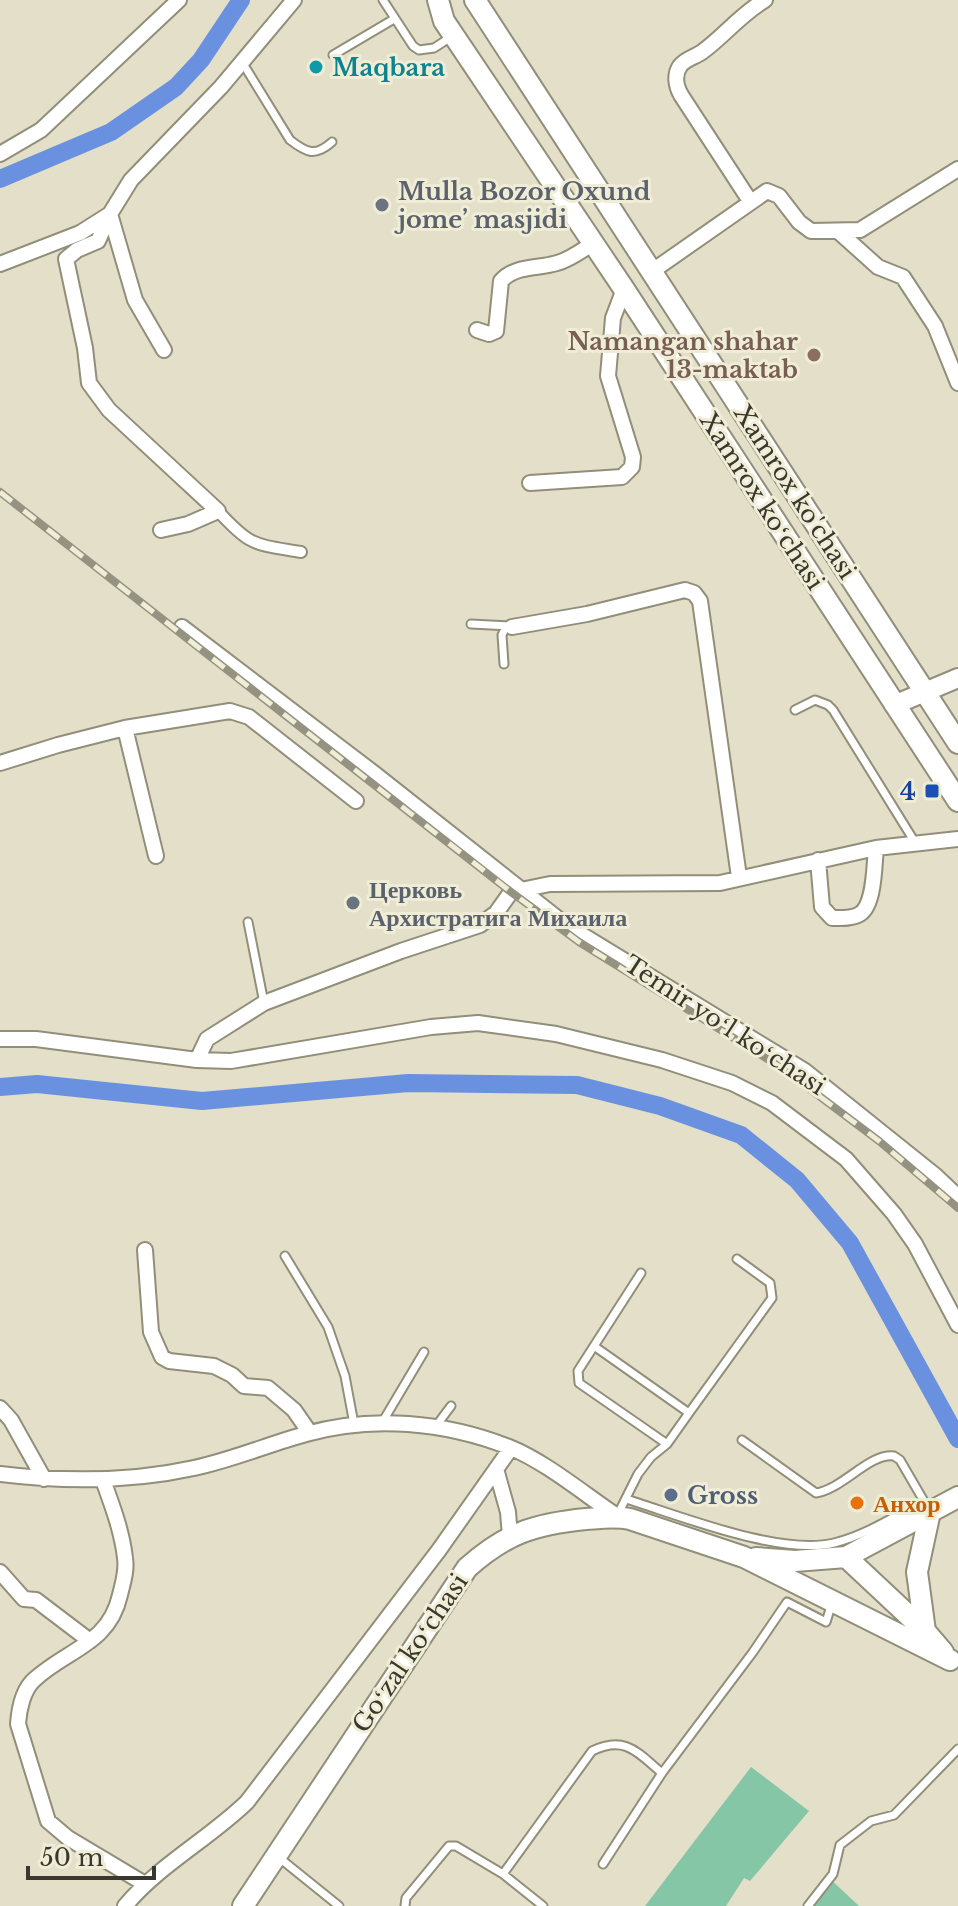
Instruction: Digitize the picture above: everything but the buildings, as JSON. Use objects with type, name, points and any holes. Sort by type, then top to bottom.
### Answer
[{"type":"main road","name":"Xamrox koʻchasi","points":[[438,0],[444,21],[624,289],[958,801]]},
{"type":"main road","name":"Xamrox ko'chasi","points":[[475,0],[958,743]]},
{"type":"main road","points":[[744,1557],[795,1561],[846,1557],[940,1503]]},
{"type":"main road","points":[[925,1631],[917,1572],[940,1503]]},
{"type":"main road","name":"Goʻzal koʻchasi","points":[[243,1906],[467,1568],[489,1548],[510,1536],[548,1523],[622,1508],[744,1557]]},
{"type":"main road","points":[[744,1557],[954,1664]]},
{"type":"main road","points":[[846,1557],[925,1631],[954,1664]]},
{"type":"street","points":[[0,154],[41,130],[179,0]]},
{"type":"street","points":[[294,0],[221,87],[131,180],[98,241],[77,250],[66,259],[85,348],[89,383],[109,410],[242,537],[256,544],[301,552]]},
{"type":"street","points":[[750,201],[675,82],[683,62],[698,55],[723,36],[748,10],[765,0]]},
{"type":"street","points":[[651,272],[767,191],[773,192],[811,231],[860,230],[958,169]]},
{"type":"street","points":[[0,264],[80,233],[110,214]]},
{"type":"street","points":[[110,214],[135,300],[164,350]]},
{"type":"street","points":[[839,232],[878,267],[903,277],[935,326],[958,383]]},
{"type":"street","points":[[477,330],[489,334],[496,331],[501,281],[506,275],[563,261],[592,244]]},
{"type":"street","points":[[530,483],[622,477],[632,467],[633,457],[608,376],[613,318],[624,289]]},
{"type":"street","points":[[161,530],[188,524],[218,511]]},
{"type":"street","points":[[512,627],[587,614],[685,590],[694,593],[700,601],[739,877]]},
{"type":"street","name":"Temir yoʻl koʻchasi","points":[[182,627],[375,774],[517,892],[805,1071],[958,1197]]},
{"type":"street","points":[[894,705],[958,678]]},
{"type":"street","points":[[0,763],[125,728],[216,713],[240,713],[356,801]]},
{"type":"street","points":[[125,728],[156,856]]},
{"type":"street","points":[[197,1060],[207,1039],[264,1003],[480,925],[517,892],[550,884],[720,883],[876,848],[958,839]]},
{"type":"street","points":[[818,860],[822,907],[832,918],[849,918],[858,916],[869,905],[876,848]]},
{"type":"street","points":[[0,1039],[36,1039],[197,1060],[231,1061],[431,1027],[478,1023],[556,1034],[662,1060],[732,1083],[772,1103],[846,1159],[894,1214],[915,1244],[958,1325]]},
{"type":"street","points":[[145,1250],[151,1332],[162,1357],[169,1361],[214,1366],[232,1375],[244,1386],[268,1388],[294,1410],[310,1433]]},
{"type":"street","points":[[0,1408],[11,1420],[44,1479]]},
{"type":"street","points":[[0,1474],[44,1479],[103,1480],[196,1468],[310,1433],[400,1421],[459,1431],[511,1448],[622,1508]]},
{"type":"street","points":[[125,1906],[145,1884],[224,1824],[247,1802],[439,1550],[511,1448]]},
{"type":"street","points":[[496,1469],[508,1512],[510,1536]]},
{"type":"street","points":[[103,1480],[119,1527],[126,1571],[118,1604],[103,1632],[33,1680],[19,1712],[18,1724],[48,1821],[68,1838],[145,1884]]},
{"type":"street","points":[[0,1572],[24,1599],[36,1600],[90,1641]]},
{"type":"lane","points":[[383,0],[413,46],[419,50],[434,48],[454,36]]},
{"type":"lane","points":[[333,55],[394,19]]},
{"type":"lane","points":[[242,62],[290,140],[302,150],[312,152],[322,151],[332,142]]},
{"type":"lane","points":[[471,624],[512,627]]},
{"type":"lane","points":[[504,664],[502,635],[505,629],[512,627]]},
{"type":"lane","points":[[795,710],[815,700],[833,710],[916,844]]},
{"type":"lane","points":[[248,922],[264,1003]]},
{"type":"lane","points":[[285,1256],[328,1327],[345,1376],[354,1426]]},
{"type":"lane","points":[[737,1259],[770,1283],[772,1298],[667,1444],[644,1466],[622,1508],[787,1546],[811,1547],[856,1536],[940,1503],[894,1456],[880,1458],[830,1489],[816,1493],[742,1440]]},
{"type":"lane","points":[[641,1273],[578,1371],[579,1383],[667,1444]]},
{"type":"lane","points":[[594,1346],[689,1413]]},
{"type":"lane","points":[[382,1423],[424,1352]]},
{"type":"lane","points":[[435,1427],[451,1406]]},
{"type":"lane","points":[[603,1864],[662,1773],[787,1602],[826,1622],[833,1600]]},
{"type":"lane","points":[[503,1874],[592,1751],[615,1743],[626,1745],[662,1773]]},
{"type":"lane","points":[[808,1906],[833,1874],[840,1845],[871,1821],[894,1815],[958,1749]]},
{"type":"lane","points":[[405,1906],[406,1898],[449,1846],[474,1855],[543,1906]]},
{"type":"lane","points":[[275,1855],[339,1906]]},
{"type":"green space","points":[[751,1767],[809,1811],[750,1881],[744,1878],[726,1906],[645,1906]]},
{"type":"green space","points":[[827,1876],[859,1906],[805,1906]]},
{"type":"waterway","points":[[0,179],[111,132],[176,87],[201,60],[241,0]]},
{"type":"waterway","points":[[0,1087],[37,1084],[202,1101],[408,1083],[577,1085],[660,1106],[741,1135],[797,1180],[850,1243],[958,1439]]},
{"type":"railway","points":[[0,492],[511,892],[579,942],[782,1068],[879,1141],[958,1208]]},
{"type":"place","name":"Maqbara","points":[[316,67]]},
{"type":"place","name":"Mulla Bozor Oxund jome’ masjidi","points":[[382,205]]},
{"type":"place","name":"Namangan shahar 13-maktab","points":[[814,355]]},
{"type":"place","name":"4","points":[[932,791]]},
{"type":"place","name":"Церковь Архистратига Михаила","points":[[353,903]]},
{"type":"place","name":"Gross","points":[[671,1495]]},
{"type":"place","name":"Анхор","points":[[857,1503]]}]
